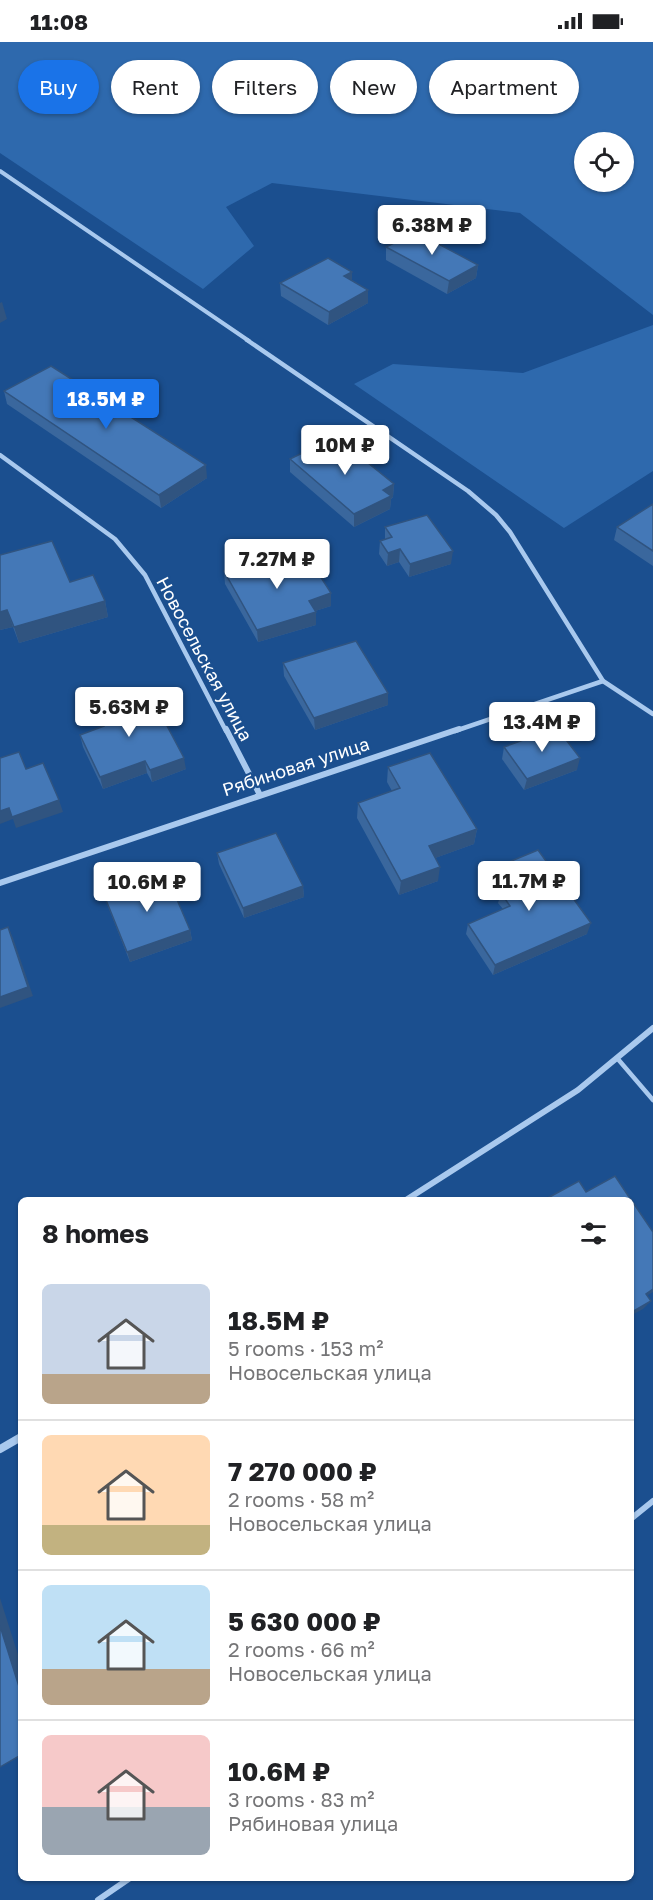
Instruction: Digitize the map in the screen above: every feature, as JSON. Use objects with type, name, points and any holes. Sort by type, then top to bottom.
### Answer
[{"type":"street","points":[[0,171],[468,491],[496,515],[603,681],[653,714]]},
{"type":"street","name":"Новосельская улица","points":[[0,455],[115,540],[145,575],[260,795]]},
{"type":"street","name":"Рябиновая улица","points":[[0,883],[603,681]]},
{"type":"street","points":[[411,1197],[578,1090],[653,1028]]},
{"type":"street","points":[[0,1449],[18,1439]]},
{"type":"lane","points":[[617,1058],[653,1100]]},
{"type":"lane","points":[[634,1516],[653,1501]]},
{"type":"lane","points":[[98,1900],[126,1881]]},
{"type":"shaded area","points":[[0,42],[653,42],[653,315],[520,213],[272,183],[226,207],[254,246],[203,289],[0,153]]},
{"type":"shaded area","points":[[653,325],[653,471],[564,528],[354,384],[393,364],[523,373]]},
{"type":"building","points":[[416,232],[478,265],[449,281],[386,247]]},
{"type":"building","points":[[328,258],[352,272],[344,276],[368,290],[329,312],[280,283]]},
{"type":"building","points":[[51,366],[206,465],[159,495],[4,391]]},
{"type":"building","points":[[325,442],[330,447],[342,442],[394,484],[383,490],[391,496],[354,514],[290,459]]},
{"type":"building","points":[[653,504],[653,551],[617,527]]},
{"type":"building","points":[[427,515],[453,551],[410,564],[400,549],[388,553],[380,541],[392,537],[385,527]]},
{"type":"building","points":[[52,541],[70,582],[93,575],[105,601],[14,627],[7,610],[0,612],[0,555]]},
{"type":"building","points":[[290,552],[301,569],[313,565],[331,593],[309,601],[316,612],[257,630],[224,571]]},
{"type":"building","points":[[356,641],[388,693],[314,718],[283,663]]},
{"type":"building","points":[[125,693],[137,716],[158,709],[184,758],[150,770],[145,761],[100,777],[80,735],[104,726],[93,704]]},
{"type":"building","points":[[557,728],[580,758],[527,779],[504,747]]},
{"type":"building","points":[[19,752],[26,769],[43,763],[59,800],[12,817],[9,808],[0,811],[0,758]]},
{"type":"building","points":[[430,753],[477,829],[429,846],[440,867],[401,881],[358,803],[400,788],[388,767]]},
{"type":"building","points":[[276,833],[303,886],[243,908],[217,853]]},
{"type":"building","points":[[538,850],[591,923],[495,965],[468,924],[510,906],[501,893],[519,885],[504,864]]},
{"type":"building","points":[[166,874],[190,930],[127,952],[104,895]]},
{"type":"building","points":[[8,927],[28,987],[0,997],[0,930]]},
{"type":"building","points":[[615,1176],[629,1197],[550,1197],[579,1181],[586,1192]]},
{"type":"building","points":[[634,1204],[653,1232],[653,1289],[646,1294],[651,1301],[634,1311]]},
{"type":"building","points":[[0,1626],[18,1683],[18,1757],[0,1767]]}]
